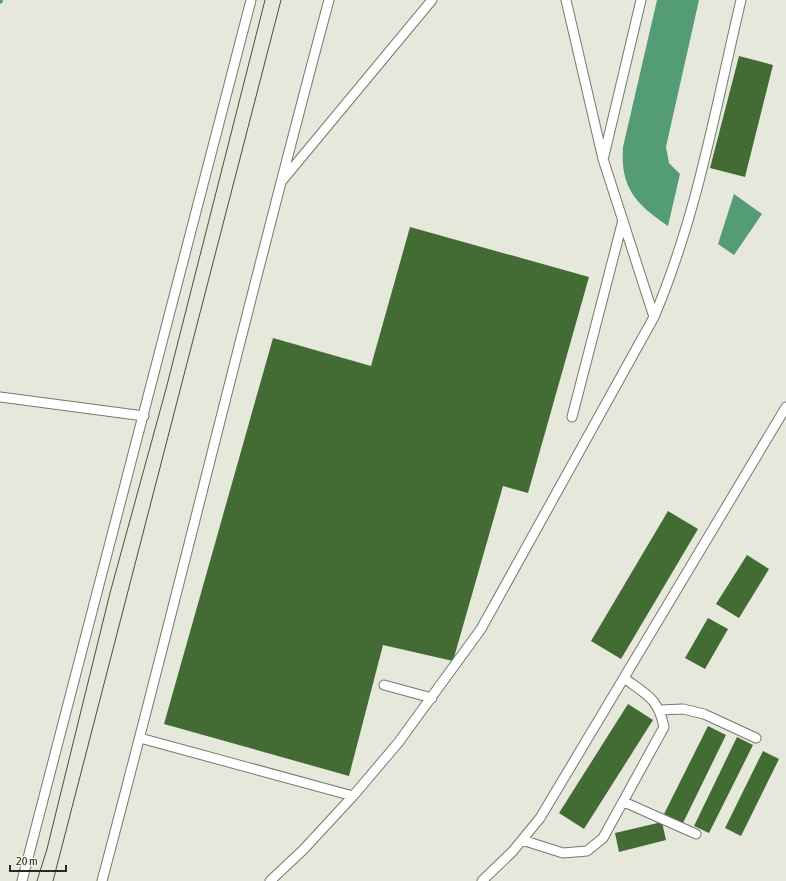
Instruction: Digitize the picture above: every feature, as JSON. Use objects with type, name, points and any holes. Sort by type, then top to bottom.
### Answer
[{"type":"lane","points":[[22,881],[251,0]]},
{"type":"lane","points":[[102,881],[140,738],[279,184],[329,0]]},
{"type":"lane","points":[[279,184],[432,0]]},
{"type":"lane","points":[[566,0],[603,159],[654,318]]},
{"type":"lane","points":[[603,159],[641,0]]},
{"type":"lane","points":[[270,881],[303,850],[353,796],[398,743],[481,629],[654,318],[672,276],[685,236],[741,0]]},
{"type":"lane","points":[[572,417],[623,220]]},
{"type":"lane","points":[[0,397],[144,416]]},
{"type":"lane","points":[[482,881],[513,851],[540,818],[786,407]]},
{"type":"lane","points":[[522,840],[563,853],[587,851],[603,838],[664,727],[660,710],[650,697],[624,678]]},
{"type":"lane","points":[[384,684],[432,698]]},
{"type":"lane","points":[[660,710],[683,710],[704,714],[756,738]]},
{"type":"lane","points":[[140,738],[353,796]]},
{"type":"lane","points":[[624,802],[696,834]]},
{"type":"shaded area","points":[[657,0],[699,0],[666,147],[669,163],[680,174],[668,226],[647,210],[632,194],[624,174],[623,161],[623,147]]},
{"type":"shaded area","points":[[734,194],[762,214],[734,255],[718,244]]},
{"type":"building","points":[[739,56],[773,65],[745,177],[710,168]]},
{"type":"building","points":[[410,227],[589,277],[528,493],[503,486],[453,661],[383,645],[349,776],[164,724],[273,338],[371,366]]},
{"type":"building","points":[[668,511],[698,529],[621,659],[591,641]]},
{"type":"building","points":[[747,555],[769,569],[739,618],[716,604]]},
{"type":"building","points":[[708,618],[728,629],[705,669],[685,658]]},
{"type":"building","points":[[628,704],[653,720],[584,829],[559,813]]},
{"type":"building","points":[[708,726],[726,735],[683,823],[664,814]]},
{"type":"building","points":[[737,737],[753,745],[709,833],[694,826]]},
{"type":"building","points":[[763,751],[779,759],[741,836],[725,828]]},
{"type":"building","points":[[662,822],[666,840],[619,852],[615,833]]},
{"type":"tram line","points":[[37,881],[47,849],[110,593],[166,389],[265,0]]},
{"type":"tram line","points":[[53,881],[281,0]]}]
